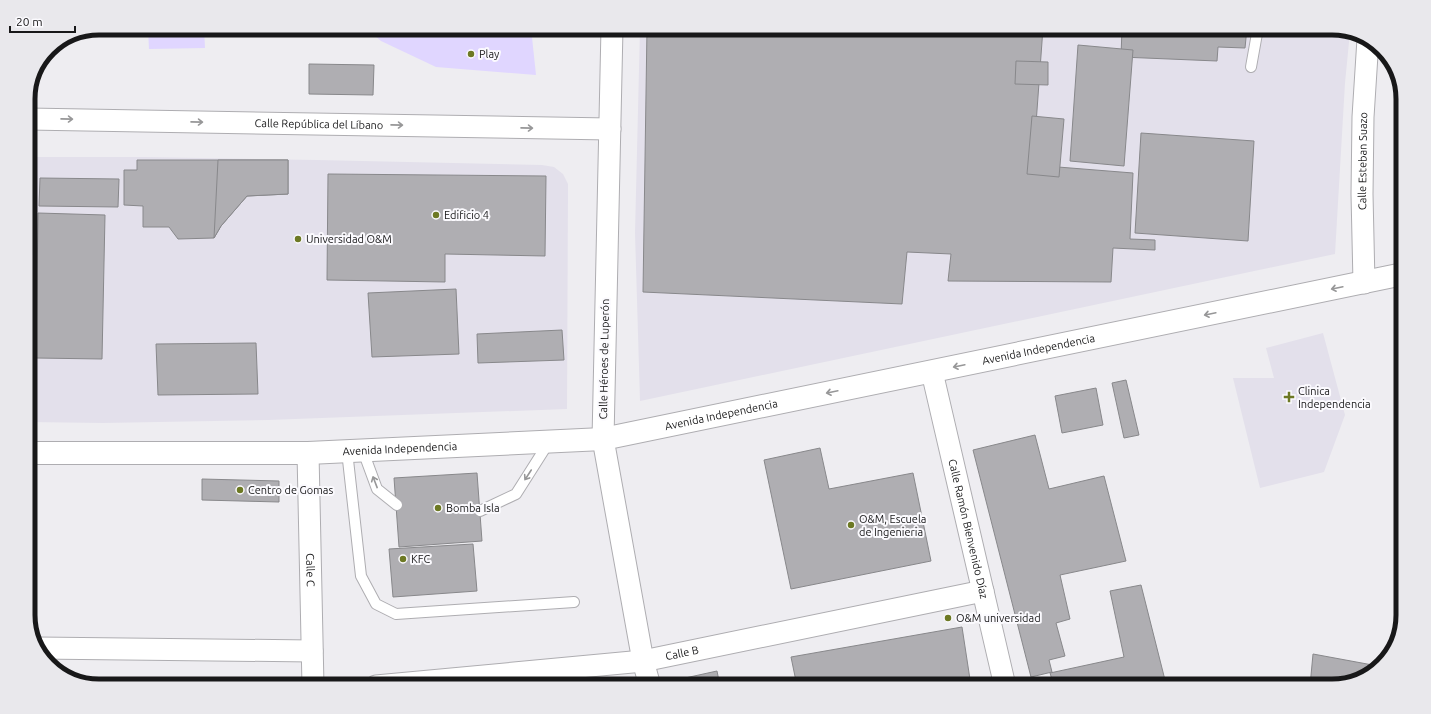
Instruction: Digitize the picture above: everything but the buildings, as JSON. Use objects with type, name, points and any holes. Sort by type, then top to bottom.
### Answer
[{"type":"main road","name":"Avenida Independencia","points":[[35,453],[308,453],[603,439],[1396,275]]},
{"type":"street","name":"Calle Héroes de Luperón","points":[[612,35],[603,439],[643,660],[648,679]]},
{"type":"street","name":"Calle Esteban Suazo","points":[[1364,282],[1362,194],[1363,117],[1368,46]]},
{"type":"street","name":"Calle República del Líbano","points":[[35,119],[610,129]]},
{"type":"street","name":"Calle Ramón Bienvenido Díaz","points":[[932,372],[1003,679]]},
{"type":"street","name":"Calle C","points":[[308,453],[313,679]]},
{"type":"street","name":"Calle B","points":[[448,679],[643,660],[983,591]]},
{"type":"street","points":[[45,648],[312,651]]},
{"type":"lane","points":[[1251,66],[1257,35]]},
{"type":"lane","points":[[480,511],[516,494],[549,442]]},
{"type":"lane","points":[[355,451],[377,489],[397,505]]},
{"type":"lane","points":[[355,451],[361,576],[376,604],[396,614],[574,602]]},
{"type":"shaded area","points":[[148,35],[204,35],[205,48],[149,49]]},
{"type":"shaded area","name":"Play","points":[[374,35],[532,35],[536,75],[436,67],[381,41]]},
{"type":"shaded area","points":[[640,35],[1332,35],[1349,37],[1345,83],[1335,254],[640,401],[635,233]]},
{"type":"shaded area","name":"Universidad O&M","points":[[35,157],[145,157],[542,165],[554,167],[563,174],[568,184],[567,409],[268,420],[103,423],[35,422]]},
{"type":"shaded area","name":"Clinica Independencia","points":[[1323,333],[1345,415],[1324,472],[1260,488],[1233,378],[1274,378],[1266,348]]},
{"type":"place","name":"Play","points":[[471,54]]},
{"type":"place","name":"Edificio 4","points":[[436,215]]},
{"type":"place","name":"Universidad O&M","points":[[298,239]]},
{"type":"place","name":"Clinica Independencia","points":[[1289,397]]},
{"type":"place","name":"Centro de Gomas","points":[[240,490]]},
{"type":"place","name":"Bomba Isla","points":[[438,508]]},
{"type":"place","name":"O&M, Escuela de Ingenieria","points":[[851,525]]},
{"type":"place","name":"KFC","points":[[403,559]]},
{"type":"place","name":"O&M universidad","points":[[948,618]]}]
